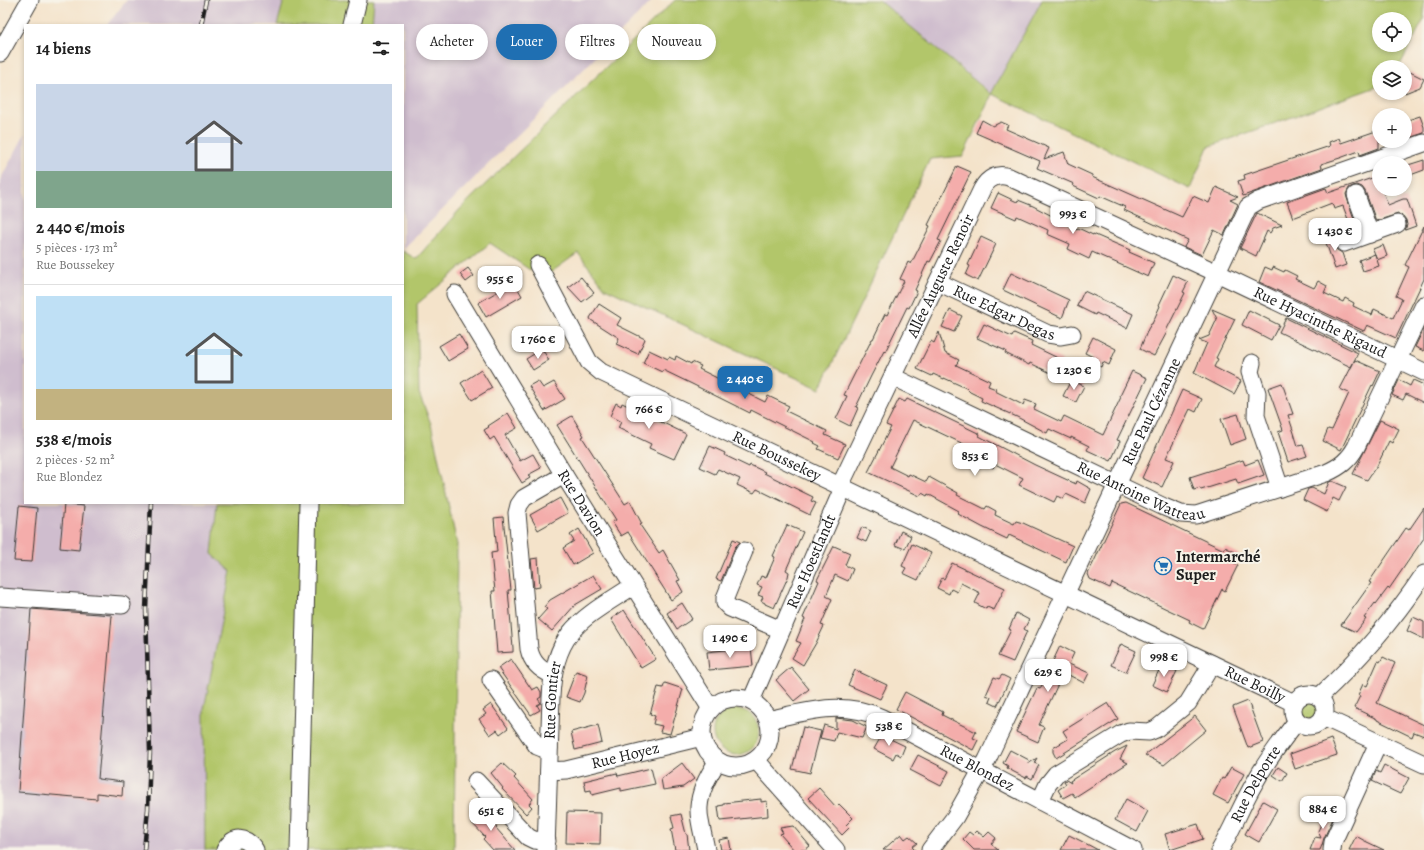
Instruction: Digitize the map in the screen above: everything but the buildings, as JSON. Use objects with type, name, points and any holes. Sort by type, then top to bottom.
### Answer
[{"type":"street","points":[[0,53],[30,0]]},
{"type":"street","points":[[352,24],[358,0]]},
{"type":"street","name":"Rue Paul Cézanne","points":[[940,846],[982,771],[1248,207],[1253,204],[1352,183],[1424,143]]},
{"type":"street","name":"Rue Hyacinthe Rigaud","points":[[992,177],[1009,177],[1217,273],[1424,372]]},
{"type":"street","name":"Allée Auguste Renoir","points":[[893,377],[982,189],[986,182],[992,177]]},
{"type":"street","points":[[1352,183],[1370,234]]},
{"type":"street","points":[[1344,244],[1397,224]]},
{"type":"street","name":"Rue Boussekey","points":[[538,265],[589,362],[605,374],[1065,594]]},
{"type":"street","name":"Rue Edgar Degas","points":[[938,282],[1048,334],[1062,336],[1072,334]]},
{"type":"street","name":"Rue Davion","points":[[455,294],[564,475],[711,709]]},
{"type":"street","name":"Rue Antoine Watteau","points":[[893,377],[1173,511],[1188,515],[1204,513],[1337,468],[1350,456],[1356,447],[1424,305]]},
{"type":"street","points":[[1252,363],[1250,372],[1257,393],[1256,416],[1280,488]]},
{"type":"street","points":[[841,487],[893,377]]},
{"type":"street","points":[[553,676],[537,666],[528,650],[517,513],[519,505],[524,498],[564,475]]},
{"type":"street","name":"Rue Hoestlandt","points":[[750,701],[841,487]]},
{"type":"street","points":[[299,850],[308,504]]},
{"type":"street","points":[[744,551],[724,598],[725,603],[730,608],[781,630]]},
{"type":"street","points":[[1319,697],[1417,598],[1424,574]]},
{"type":"street","name":"Rue Gontier","points":[[546,845],[553,676],[560,651],[574,628],[589,615],[633,586]]},
{"type":"street","name":"Rue Boilly","points":[[1065,594],[1294,703]]},
{"type":"street","points":[[0,597],[122,605]]},
{"type":"street","points":[[1040,801],[1048,784],[1056,774],[1121,734],[1129,731],[1149,732],[1162,725],[1188,703],[1212,664]]},
{"type":"street","points":[[491,680],[537,746],[549,748]]},
{"type":"street","points":[[1304,694],[1313,694],[1319,697],[1325,706],[1325,712],[1318,723],[1311,726],[1303,725],[1297,721],[1293,712],[1294,703],[1299,697],[1304,694]]},
{"type":"street","points":[[729,698],[742,698],[750,701],[761,709],[768,720],[770,733],[769,742],[763,753],[756,760],[737,766],[727,765],[718,761],[707,750],[702,737],[703,722],[711,709],[718,703],[729,698]]},
{"type":"street","name":"Rue Blondez","points":[[768,720],[828,708],[848,708],[864,711],[882,718],[1133,850]]},
{"type":"street","points":[[1323,717],[1424,764]]},
{"type":"street","name":"Rue Delporte","points":[[1220,850],[1257,778],[1297,721]]},
{"type":"street","name":"Rue Hoyez","points":[[548,771],[566,770],[702,737]]},
{"type":"street","points":[[1332,850],[1333,842],[1378,743]]},
{"type":"street","points":[[756,760],[836,850]]},
{"type":"street","points":[[706,850],[699,804],[709,775],[718,761]]},
{"type":"street","points":[[476,781],[526,835],[546,845]]},
{"type":"street","points":[[225,850],[231,842],[240,839],[245,840],[254,850]]},
{"type":"shaded area","points":[[127,0],[284,0],[277,24],[108,24]]},
{"type":"shaded area","points":[[374,0],[653,0],[629,24],[565,24],[565,60],[593,60],[404,248],[404,24],[372,24]]},
{"type":"shaded area","points":[[879,0],[1042,0],[992,94]]},
{"type":"shaded area","points":[[24,136],[24,504],[217,504],[212,554],[231,571],[204,709],[206,850],[0,850],[0,180]]},
{"type":"green space","points":[[284,0],[374,0],[372,24],[277,24]]},
{"type":"green space","points":[[675,0],[879,0],[991,94],[1042,0],[1424,0],[1424,19],[1412,42],[1412,12],[1372,12],[1372,52],[1407,52],[1403,60],[1372,60],[1372,88],[1208,147],[1190,189],[992,94],[963,156],[930,159],[820,389],[605,288],[578,253],[550,273],[538,262],[530,270],[490,243],[417,304],[419,393],[431,424],[457,544],[454,850],[205,850],[204,709],[231,571],[212,554],[217,504],[404,504],[404,252],[416,259],[461,208],[613,60],[629,60],[629,45],[637,37],[637,60],[716,60],[716,24],[650,24]]},
{"type":"green space","points":[[1309,701],[1315,704],[1318,710],[1315,716],[1309,719],[1303,716],[1300,710],[1303,704]]},
{"type":"green space","points":[[731,709],[741,709],[749,713],[755,719],[759,727],[759,737],[755,745],[749,751],[741,755],[731,755],[723,751],[717,745],[713,737],[713,727],[717,719],[723,713]]},
{"type":"railway","points":[[201,24],[206,0]]},
{"type":"railway","points":[[144,850],[148,809],[150,752],[146,609],[151,504]]},
{"type":"place","name":"Intermarché Super","points":[[1163,566]]}]
